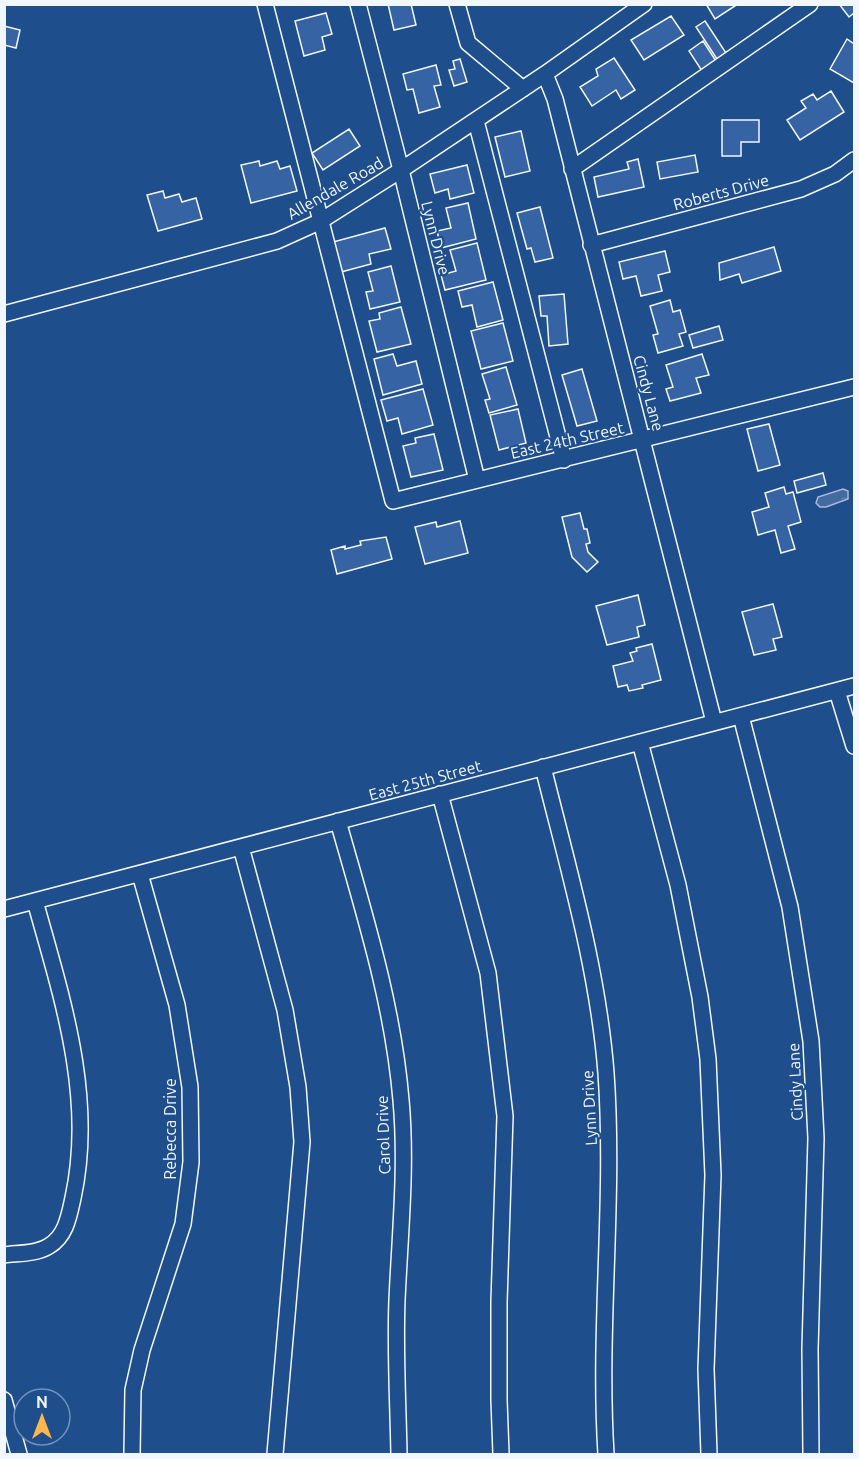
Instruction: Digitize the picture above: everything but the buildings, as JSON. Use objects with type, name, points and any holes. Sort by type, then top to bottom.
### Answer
[{"type":"street","points":[[265,4],[321,221]]},
{"type":"street","name":"Lynn Drive","points":[[358,4],[477,480]]},
{"type":"street","points":[[457,4],[468,43],[523,89]]},
{"type":"street","name":"Allendale Road","points":[[4,314],[277,241],[321,221],[476,121],[644,4]]},
{"type":"street","points":[[572,169],[810,4]]},
{"type":"street","name":"Cindy Lane","points":[[545,74],[555,99],[714,722]]},
{"type":"street","points":[[476,121],[564,460]]},
{"type":"street","name":"Roberts Drive","points":[[591,245],[801,189],[835,174],[855,160]]},
{"type":"street","name":"East 24th Street","points":[[321,221],[393,501],[644,441],[855,387]]},
{"type":"street","name":"East 25th Street","points":[[4,909],[855,686]]},
{"type":"street","points":[[837,691],[855,746]]},
{"type":"street","name":"Cindy Lane","points":[[741,716],[790,907],[811,1041],[816,1138],[810,1349],[812,1455]]},
{"type":"street","points":[[640,742],[678,885],[700,997],[708,1059],[713,1175],[706,1369],[709,1455]]},
{"type":"street","name":"Lynn Drive","points":[[543,767],[585,938],[597,1001],[606,1072],[610,1147],[603,1377],[606,1455]]},
{"type":"street","points":[[440,794],[488,973],[505,1116],[499,1302],[501,1455]]},
{"type":"street","name":"Carol Drive","points":[[338,821],[382,975],[394,1039],[402,1101],[404,1164],[397,1303],[399,1455]]},
{"type":"street","points":[[241,847],[285,1010],[298,1087],[302,1142],[275,1455]]},
{"type":"street","name":"Rebecca Drive","points":[[132,1455],[133,1390],[142,1350],[183,1224],[191,1162],[190,1087],[177,1005],[140,874]]},
{"type":"street","points":[[4,1255],[48,1247],[55,1241],[68,1224],[80,1160],[79,1094],[75,1054],[67,1014],[36,901]]},
{"type":"street","points":[[4,1401],[19,1455]]},
{"type":"water","points":[[843,489],[848,491],[848,499],[826,507],[820,507],[816,503],[818,497]]}]
